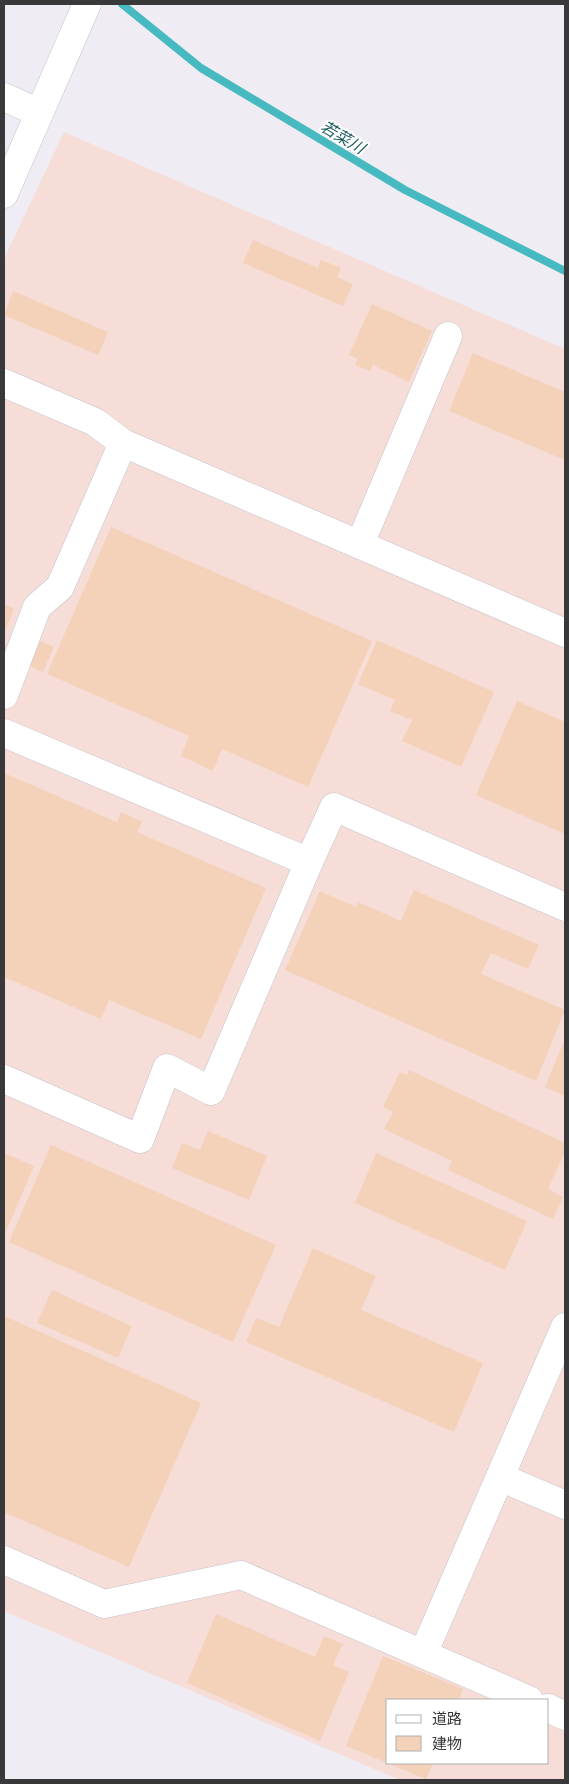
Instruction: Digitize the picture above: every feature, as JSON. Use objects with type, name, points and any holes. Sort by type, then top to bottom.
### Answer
[{"type":"street","points":[[4,194],[87,4]]},
{"type":"street","points":[[4,97],[39,113]]},
{"type":"street","points":[[360,544],[448,336]]},
{"type":"street","points":[[4,383],[96,422],[123,443],[565,633]]},
{"type":"street","points":[[4,695],[37,606],[60,587],[123,443]]},
{"type":"street","points":[[4,733],[310,862]]},
{"type":"street","points":[[4,1078],[140,1139],[167,1068],[211,1091],[334,807],[565,907]]},
{"type":"street","points":[[423,1654],[565,1327]]},
{"type":"street","points":[[500,1477],[565,1506]]},
{"type":"street","points":[[4,1560],[104,1604],[242,1575],[527,1699]]},
{"type":"street","points":[[549,1708],[565,1716]]},
{"type":"shaded area","points":[[64,132],[565,349],[565,1780],[400,1780],[4,1611],[4,259]]},
{"type":"building","points":[[253,240],[318,268],[321,260],[341,268],[337,277],[353,284],[343,306],[243,263]]},
{"type":"building","points":[[13,291],[108,332],[98,355],[4,315]]},
{"type":"building","points":[[372,304],[432,331],[409,382],[373,365],[370,371],[355,365],[358,359],[349,355]]},
{"type":"building","points":[[473,353],[565,392],[565,460],[449,411]]},
{"type":"building","points":[[111,527],[372,641],[308,787],[222,749],[213,771],[181,756],[189,736],[47,674]]},
{"type":"building","points":[[4,604],[14,609],[4,633]]},
{"type":"building","points":[[377,640],[494,692],[461,767],[402,741],[412,720],[390,711],[395,700],[358,684]]},
{"type":"building","points":[[40,641],[54,647],[43,672],[29,666]]},
{"type":"building","points":[[517,701],[565,722],[565,834],[476,795]]},
{"type":"building","points":[[4,773],[117,822],[121,812],[142,822],[137,832],[266,888],[201,1039],[109,1000],[101,1019],[4,977]]},
{"type":"building","points":[[414,890],[539,945],[528,969],[491,953],[481,974],[565,1010],[536,1081],[285,970],[320,891],[356,907],[358,902],[401,921]]},
{"type":"building","points":[[565,1039],[565,1096],[545,1087]]},
{"type":"building","points":[[409,1070],[565,1143],[565,1152],[548,1189],[563,1197],[553,1219],[448,1170],[452,1161],[384,1129],[393,1112],[383,1107],[400,1072],[407,1075]]},
{"type":"building","points":[[208,1131],[267,1156],[249,1200],[172,1168],[182,1143],[200,1150]]},
{"type":"building","points":[[51,1145],[276,1245],[233,1342],[9,1242]]},
{"type":"building","points":[[4,1153],[34,1166],[4,1236]]},
{"type":"building","points":[[376,1153],[527,1221],[505,1270],[355,1203]]},
{"type":"building","points":[[313,1248],[376,1276],[361,1310],[483,1363],[454,1432],[246,1342],[256,1318],[279,1327]]},
{"type":"building","points":[[52,1290],[132,1326],[118,1358],[37,1323]]},
{"type":"building","points":[[4,1316],[201,1403],[129,1567],[4,1512]]},
{"type":"building","points":[[216,1614],[315,1657],[324,1636],[343,1644],[333,1665],[349,1672],[320,1741],[187,1683]]},
{"type":"building","points":[[383,1656],[463,1689],[459,1699],[386,1699],[386,1762],[346,1746]]},
{"type":"building","points":[[390,1764],[433,1764],[426,1779]]},
{"type":"waterway","name":"若菜川","points":[[122,4],[201,68],[405,190],[565,271]]}]
